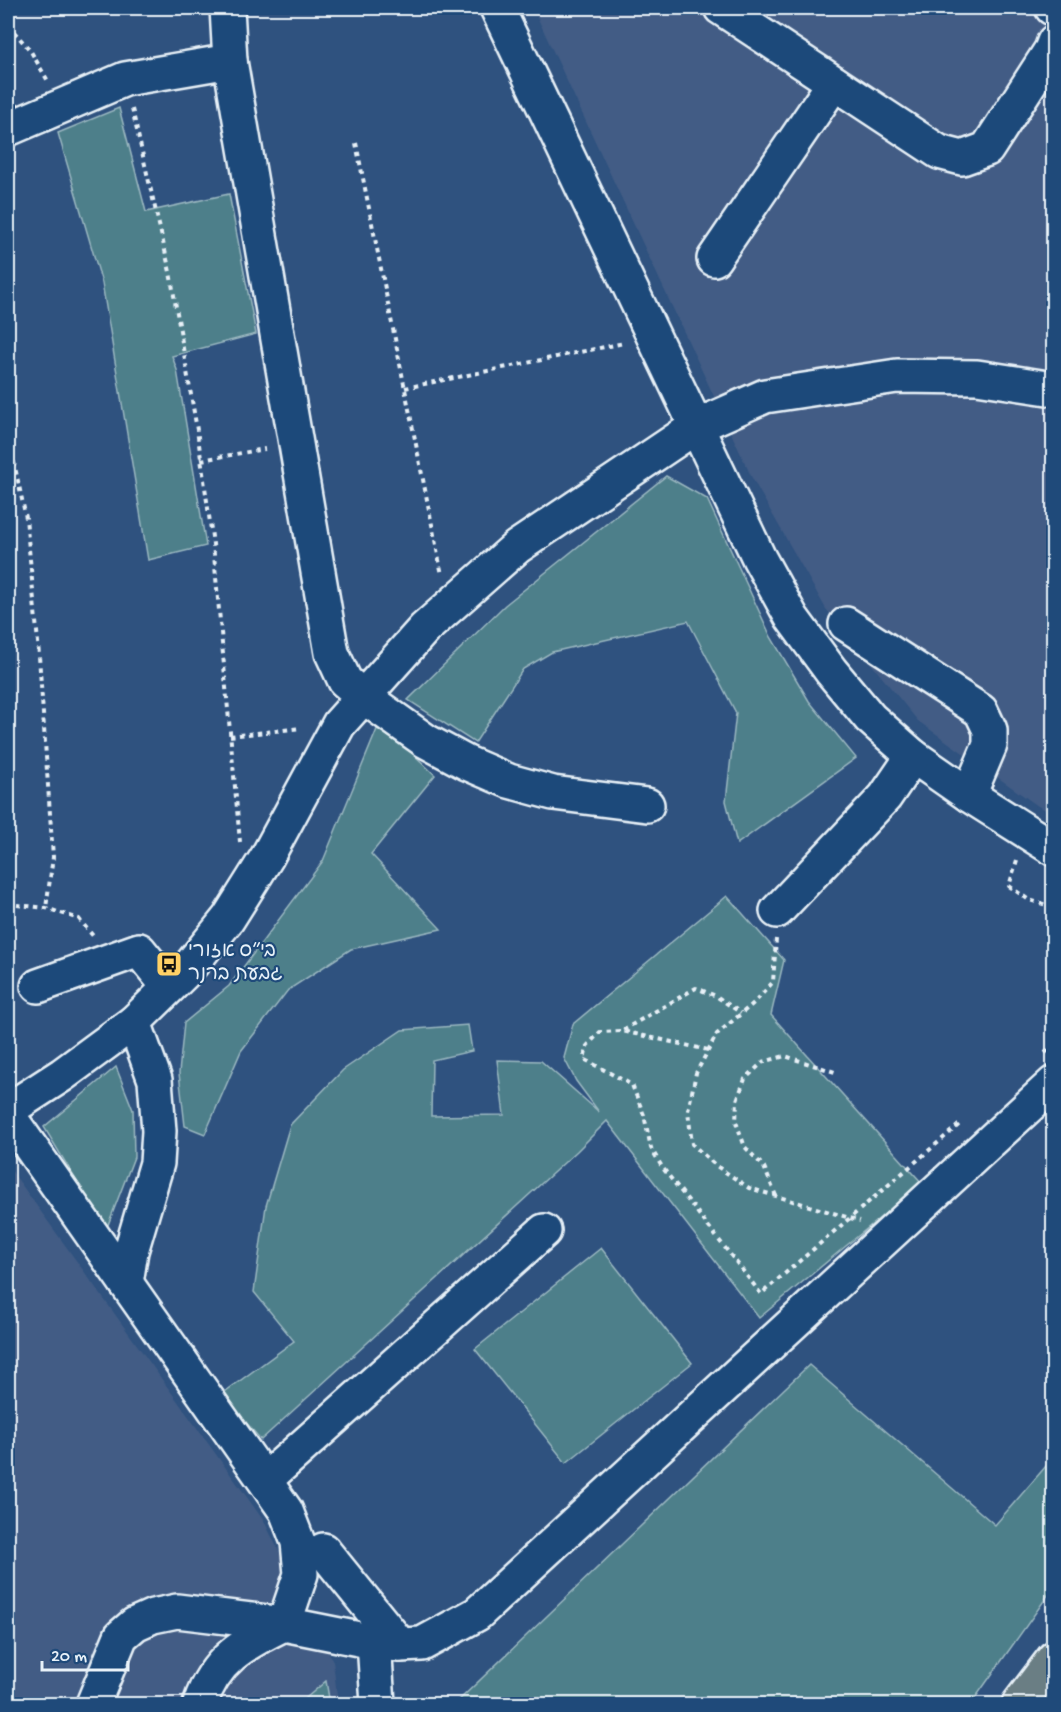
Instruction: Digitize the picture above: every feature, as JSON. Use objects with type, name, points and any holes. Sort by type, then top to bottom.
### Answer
[{"type":"main road","points":[[1019,1704],[1053,1658]]},
{"type":"street","points":[[227,8],[230,61],[332,653],[345,681],[426,741],[467,763],[509,781],[553,793],[647,805]]},
{"type":"street","points":[[497,8],[759,558],[792,618],[831,671],[870,717],[913,756],[1040,841]]},
{"type":"street","points":[[721,8],[939,152],[962,158],[987,149],[1051,50],[1053,42]]},
{"type":"street","points":[[8,129],[125,79],[230,61]]},
{"type":"street","points":[[714,260],[834,83]]},
{"type":"street","points":[[8,1110],[62,1075],[134,1022],[192,963],[228,919],[267,857],[339,724],[424,629],[517,547],[697,426],[765,396],[897,376],[977,377],[1053,389]]},
{"type":"street","points":[[846,624],[981,711],[990,729],[990,745],[969,795]]},
{"type":"street","points":[[777,911],[885,797],[913,756]]},
{"type":"street","points":[[38,986],[139,950],[169,987]]},
{"type":"street","points":[[126,1283],[131,1251],[157,1163],[159,1131],[155,1080],[134,1022]]},
{"type":"street","points":[[93,1704],[121,1636],[135,1624],[153,1616],[177,1611],[284,1624],[387,1643],[422,1644],[477,1614],[893,1231],[1049,1068]]},
{"type":"street","points":[[8,1115],[265,1480],[286,1511],[298,1542],[301,1574],[284,1624],[249,1641],[223,1662],[200,1704]]},
{"type":"street","points":[[265,1480],[544,1231]]},
{"type":"street","points":[[323,1550],[387,1643],[378,1704]]},
{"type":"path","points":[[8,25],[30,50],[63,105]]},
{"type":"path","points":[[125,79],[170,272],[201,460],[213,543],[240,849]]},
{"type":"path","points":[[356,143],[448,607]]},
{"type":"path","points":[[405,388],[654,336]]},
{"type":"path","points":[[8,435],[26,518],[38,642],[53,856],[46,908]]},
{"type":"path","points":[[201,460],[296,444]]},
{"type":"path","points":[[230,736],[339,724]]},
{"type":"path","points":[[1040,841],[1009,886],[1029,900],[1053,907]]},
{"type":"path","points":[[8,904],[46,908],[79,919],[113,960]]},
{"type":"path","points":[[777,911],[773,982],[717,1034],[696,1073],[688,1111],[692,1144],[715,1165],[749,1188],[893,1231]]},
{"type":"path","points":[[622,1031],[696,988],[716,996],[741,1013]]},
{"type":"path","points":[[708,1050],[622,1031],[600,1032],[587,1046],[584,1059],[632,1085],[644,1115],[651,1148],[662,1167],[761,1294],[964,1120]]},
{"type":"path","points":[[1049,1068],[1053,1045]]},
{"type":"path","points":[[776,1197],[764,1167],[745,1146],[736,1122],[737,1100],[745,1079],[763,1062],[785,1056],[838,1073]]},
{"type":"shaded area","points":[[533,8],[1053,8],[1053,814],[1038,806],[918,721],[826,609],[752,478]]},
{"type":"shaded area","points":[[8,1166],[264,1521],[333,1661],[338,1704],[8,1704]]},
{"type":"green space","points":[[119,108],[146,212],[229,194],[256,334],[172,356],[177,370],[206,546],[148,560],[102,283],[58,133]]},
{"type":"green space","points":[[666,476],[707,499],[771,637],[809,701],[856,758],[737,844],[726,801],[736,713],[688,621],[552,652],[523,669],[475,743],[408,700],[505,605]]},
{"type":"green space","points":[[380,722],[435,775],[371,854],[441,929],[351,949],[288,990],[241,1051],[205,1134],[185,1126],[179,1073],[184,1023],[229,986],[323,861]]},
{"type":"green space","points":[[727,896],[784,960],[771,1015],[922,1183],[759,1318],[607,1121],[261,1440],[222,1394],[294,1341],[254,1292],[266,1206],[290,1125],[343,1070],[402,1030],[468,1025],[472,1051],[432,1060],[431,1116],[504,1115],[497,1060],[541,1061],[599,1112],[576,1081],[564,1058],[573,1024]]},
{"type":"green space","points":[[116,1067],[133,1110],[134,1157],[106,1230],[44,1127]]},
{"type":"green space","points":[[601,1248],[692,1363],[566,1463],[475,1349]]},
{"type":"green space","points":[[809,1365],[995,1525],[1053,1458],[1053,1588],[971,1704],[455,1704]]},
{"type":"green space","points":[[326,1681],[330,1704],[299,1704]]},
{"type":"place","name":"בי״ס אזורי גבעת ברנר","points":[[169,964]]}]
